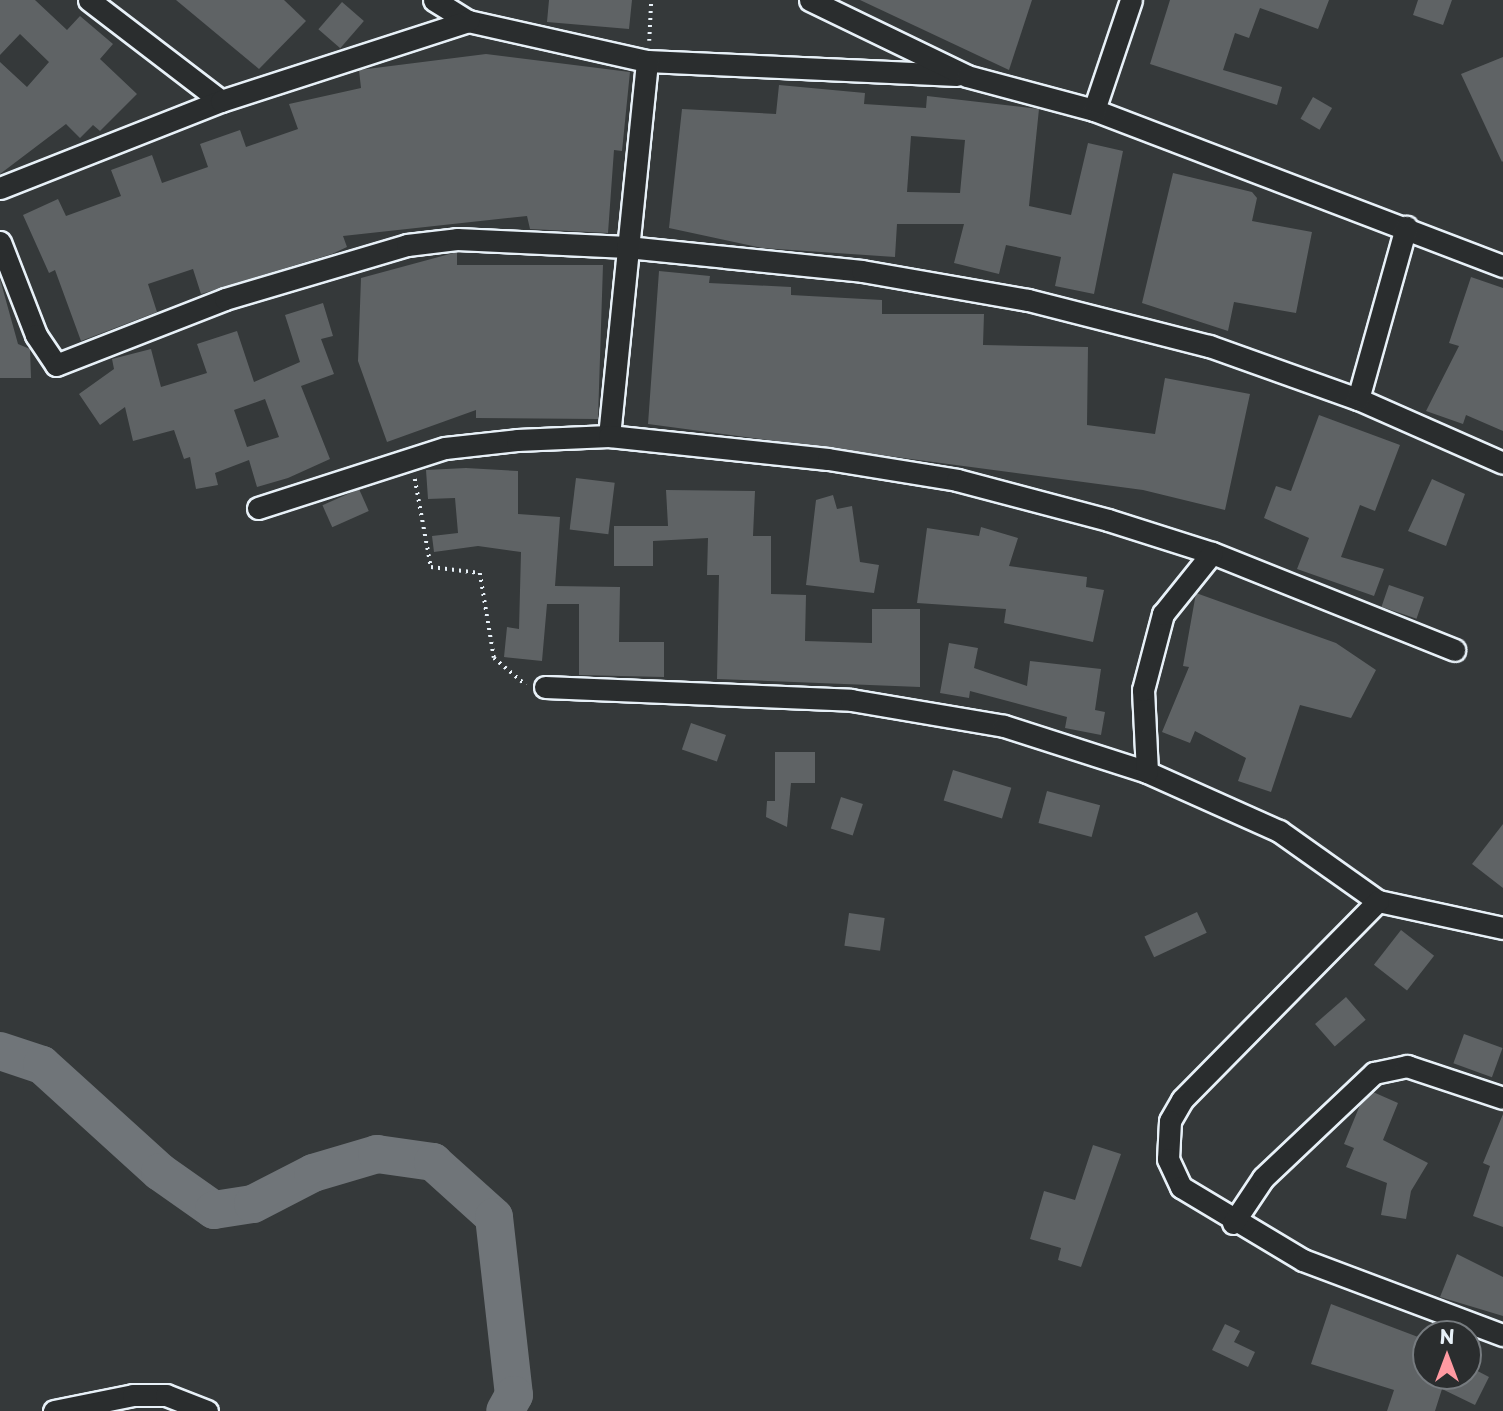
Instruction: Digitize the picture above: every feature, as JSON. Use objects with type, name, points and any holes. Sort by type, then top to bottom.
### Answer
[{"type":"street","points":[[89,0],[221,100]]},
{"type":"street","points":[[434,0],[468,21],[647,61],[967,76]]},
{"type":"street","points":[[810,0],[967,76],[1094,110],[1503,266]]},
{"type":"street","points":[[1094,110],[1132,0]]},
{"type":"street","points":[[0,188],[221,100],[468,21]]},
{"type":"street","points":[[608,436],[647,61]]},
{"type":"street","points":[[1358,399],[1406,227]]},
{"type":"street","points":[[0,242],[36,335],[55,365],[225,299],[407,245],[457,239],[627,247],[862,271],[1028,300],[1209,346],[1358,399],[1503,463]]},
{"type":"street","points":[[258,508],[434,452],[608,436],[957,480],[1212,554],[1454,650]]},
{"type":"street","points":[[1147,772],[1143,690],[1163,614],[1212,554]]},
{"type":"street","points":[[545,687],[670,689],[940,710],[1147,772],[1279,831],[1378,901],[1503,928]]},
{"type":"street","points":[[1378,901],[1182,1100],[1170,1121],[1168,1159],[1181,1186],[1233,1223],[1303,1260],[1503,1335]]},
{"type":"street","points":[[1233,1223],[1263,1178],[1374,1073],[1407,1066],[1503,1098]]},
{"type":"street","points":[[54,1411],[133,1395],[166,1395],[207,1411]]},
{"type":"path","points":[[647,61],[651,0]]},
{"type":"path","points":[[434,452],[414,480],[431,567],[481,573],[494,658],[521,684],[545,687]]},
{"type":"building","points":[[0,0],[35,0],[67,30],[80,16],[113,44],[100,59],[137,94],[100,131],[93,125],[80,138],[66,124],[0,174],[0,62],[27,87],[49,62],[20,34],[0,55]]},
{"type":"building","points":[[176,0],[284,0],[306,21],[259,69]]},
{"type":"building","points":[[549,0],[632,0],[629,29],[547,22]]},
{"type":"building","points":[[860,0],[1032,0],[1009,70]]},
{"type":"building","points":[[1170,0],[1329,0],[1318,29],[1260,8],[1249,38],[1235,33],[1223,70],[1282,87],[1277,105],[1150,64]]},
{"type":"building","points":[[1418,0],[1452,0],[1443,25],[1413,15]]},
{"type":"building","points":[[342,2],[364,21],[340,48],[318,29]]},
{"type":"building","points":[[486,54],[630,72],[622,151],[614,150],[608,233],[530,229],[527,216],[343,236],[347,247],[332,254],[201,294],[193,269],[148,284],[157,312],[81,341],[55,270],[49,273],[23,215],[58,199],[66,216],[121,196],[111,170],[152,155],[162,183],[208,167],[200,144],[240,130],[246,147],[298,129],[289,104],[361,88],[359,70]]},
{"type":"building","points":[[1503,57],[1503,161],[1502,162],[1461,74]]},
{"type":"building","points":[[779,85],[865,93],[864,104],[926,108],[927,96],[1039,109],[1029,206],[1071,215],[1088,143],[1123,151],[1094,294],[1055,286],[1061,257],[1006,245],[999,274],[954,263],[964,224],[897,224],[895,257],[762,248],[669,228],[682,109],[776,114]],"holes":[[[911,136],[965,140],[960,193],[907,192]]]},
{"type":"building","points":[[1313,97],[1332,108],[1320,130],[1300,119]]},
{"type":"building","points":[[1173,173],[1252,192],[1257,198],[1252,221],[1312,232],[1296,313],[1234,302],[1228,331],[1142,303]]},
{"type":"building","points":[[457,252],[457,265],[603,265],[598,419],[476,418],[476,410],[387,442],[358,361],[361,278]]},
{"type":"building","points":[[659,271],[710,276],[709,283],[791,287],[791,295],[882,300],[882,314],[984,314],[983,345],[1088,347],[1087,425],[1155,434],[1165,378],[1250,394],[1225,510],[1143,490],[648,424]]},
{"type":"building","points":[[1471,277],[1503,288],[1503,431],[1466,415],[1463,424],[1426,411],[1459,346],[1449,343]]},
{"type":"building","points":[[0,279],[18,344],[30,349],[31,378],[0,378]]},
{"type":"building","points":[[323,303],[333,336],[321,339],[334,374],[301,386],[330,459],[288,478],[257,487],[249,460],[215,473],[218,485],[196,489],[190,457],[184,459],[174,430],[133,441],[125,407],[100,425],[79,394],[114,369],[112,359],[151,349],[161,387],[207,373],[197,344],[237,331],[254,382],[300,362],[285,315]],"holes":[[[265,399],[279,437],[247,447],[234,410]]]},
{"type":"building","points":[[1319,415],[1400,445],[1375,511],[1360,505],[1341,557],[1384,569],[1374,596],[1297,569],[1309,538],[1264,518],[1276,486],[1291,491]]},
{"type":"building","points":[[466,468],[518,471],[518,514],[560,517],[555,586],[620,587],[619,642],[664,642],[664,677],[579,675],[579,604],[547,604],[542,661],[504,657],[507,627],[519,629],[521,552],[478,546],[434,552],[432,536],[458,533],[455,498],[428,499],[426,470]]},
{"type":"building","points":[[576,478],[615,483],[608,534],[570,530]]},
{"type":"building","points":[[1432,479],[1465,494],[1446,546],[1408,531]]},
{"type":"building","points":[[359,489],[369,511],[332,527],[322,505]]},
{"type":"building","points":[[666,490],[755,491],[753,536],[771,536],[771,594],[806,595],[805,641],[872,643],[872,609],[920,609],[920,687],[717,679],[719,575],[707,575],[708,538],[653,541],[653,566],[614,566],[614,526],[668,526]]},
{"type":"building","points":[[833,495],[837,509],[852,506],[860,562],[879,565],[874,593],[806,585],[816,500]]},
{"type":"building","points":[[981,527],[1018,538],[1009,566],[1087,577],[1086,587],[1104,590],[1093,642],[1004,623],[1006,609],[917,603],[927,528],[979,536]]},
{"type":"building","points":[[1389,585],[1424,597],[1416,619],[1382,607]]},
{"type":"building","points":[[1196,593],[1336,643],[1376,670],[1351,718],[1300,705],[1271,792],[1238,781],[1246,758],[1195,731],[1190,743],[1162,732],[1189,667],[1183,666]]},
{"type":"building","points":[[949,643],[978,648],[974,668],[1027,686],[1030,661],[1101,669],[1095,710],[1105,712],[1101,735],[1065,728],[1067,717],[970,691],[969,698],[940,693]]},
{"type":"building","points":[[691,723],[726,735],[717,762],[682,749]]},
{"type":"building","points":[[775,752],[815,752],[815,783],[791,783],[787,827],[766,817],[767,801],[775,801]]},
{"type":"building","points":[[953,770],[1011,788],[1002,818],[944,801]]},
{"type":"building","points":[[1047,791],[1100,805],[1092,837],[1038,823]]},
{"type":"building","points":[[841,797],[863,804],[853,835],[831,828]]},
{"type":"building","points":[[1503,824],[1503,888],[1472,864]]},
{"type":"building","points":[[1197,912],[1207,933],[1154,957],[1144,937]]},
{"type":"building","points":[[849,913],[885,918],[880,951],[844,946]]},
{"type":"building","points":[[1401,930],[1434,956],[1407,991],[1374,965]]},
{"type":"building","points":[[1346,997],[1366,1020],[1335,1047],[1315,1024]]},
{"type":"building","points":[[1464,1034],[1503,1048],[1492,1077],[1453,1063]]},
{"type":"building","points":[[1373,1092],[1398,1103],[1383,1140],[1428,1163],[1411,1191],[1406,1219],[1381,1215],[1387,1183],[1346,1167],[1354,1148],[1344,1144],[1360,1105]]},
{"type":"building","points":[[1503,1114],[1503,1227],[1473,1216],[1490,1166],[1483,1163]]},
{"type":"building","points":[[1093,1145],[1121,1154],[1081,1267],[1058,1260],[1061,1248],[1030,1239],[1044,1191],[1075,1200]]},
{"type":"building","points":[[1457,1254],[1503,1277],[1503,1316],[1440,1297]]},
{"type":"building","points":[[1331,1304],[1412,1335],[1412,1390],[1442,1390],[1435,1411],[1387,1411],[1394,1390],[1311,1364]]},
{"type":"building","points":[[1225,1324],[1240,1331],[1234,1342],[1255,1352],[1248,1367],[1212,1350]]},
{"type":"building","points":[[1482,1373],[1489,1377],[1475,1405],[1444,1390],[1482,1390]]},
{"type":"waterway","points":[[0,1051],[42,1065],[160,1172],[214,1210],[253,1204],[313,1173],[377,1154],[433,1162],[494,1217],[514,1395],[505,1411]]}]
